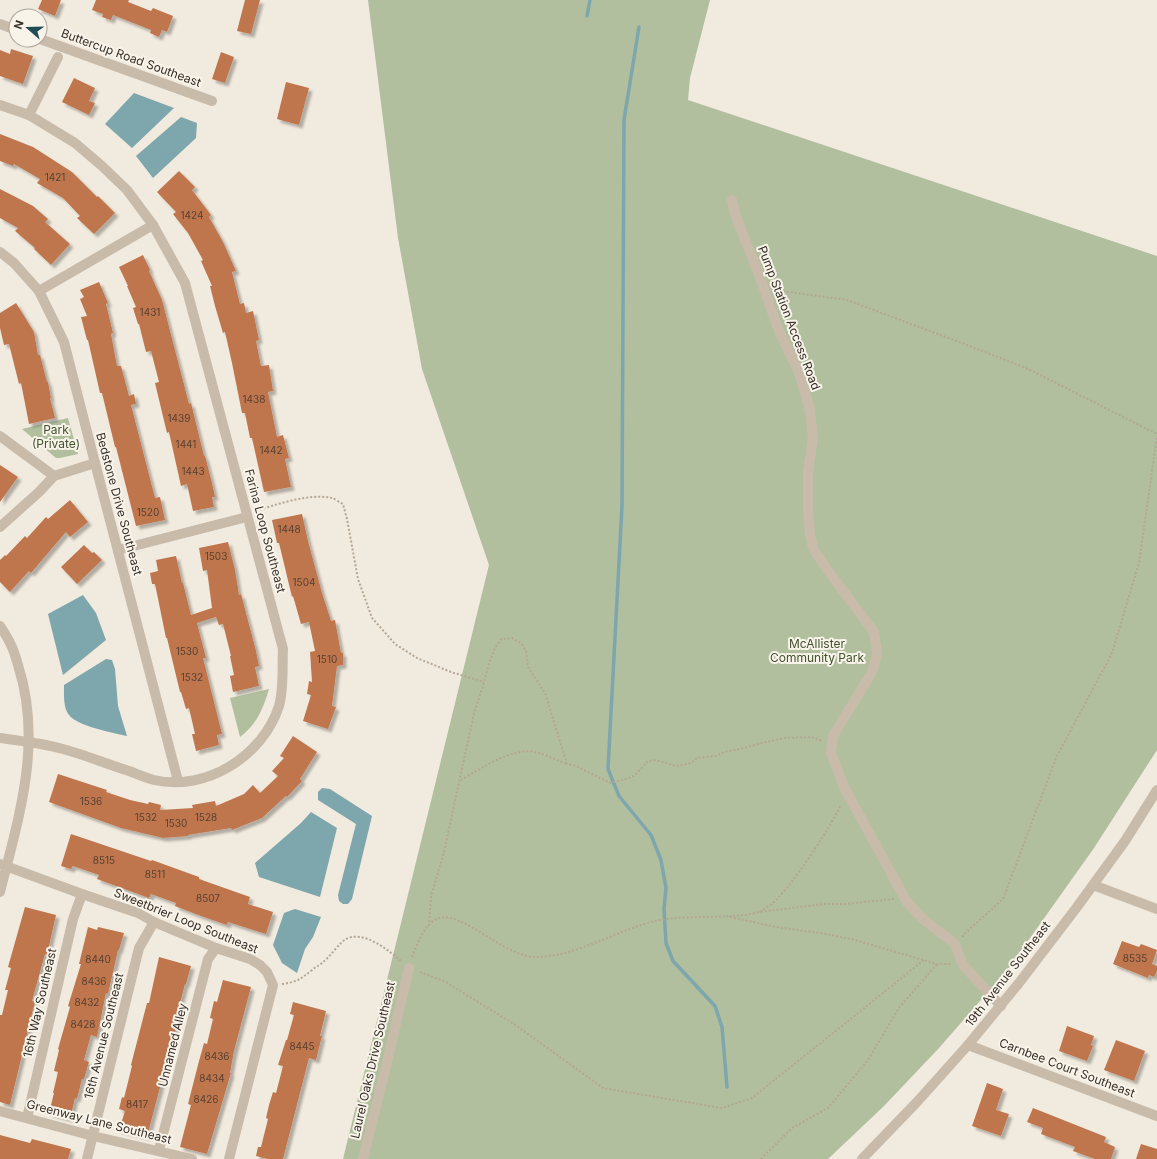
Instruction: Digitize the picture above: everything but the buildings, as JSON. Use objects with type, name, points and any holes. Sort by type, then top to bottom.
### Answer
[{"type":"street","name":"Buttercup Road Southeast","points":[[48,42],[212,101]]},
{"type":"street","points":[[29,115],[58,57]]},
{"type":"street","name":"Farina Loop Southeast","points":[[0,105],[29,115],[75,143],[102,166],[127,190],[153,225],[185,282],[283,649],[282,689],[279,706],[259,742],[242,759],[221,771],[202,779],[178,782],[155,780],[62,749],[0,738]]},
{"type":"street","name":"Pump Station Access Road","points":[[732,200],[736,217],[779,331],[799,372],[810,410],[813,438],[808,473],[808,512],[813,548],[826,568],[874,632],[877,654],[872,672],[833,736],[832,742]]},
{"type":"street","points":[[39,291],[153,225]]},
{"type":"street","name":"Bedstone Drive Southeast","points":[[0,252],[14,263],[39,291],[64,342],[94,463],[178,782]]},
{"type":"street","points":[[0,436],[54,476]]},
{"type":"street","points":[[0,527],[39,492],[54,476],[94,463]]},
{"type":"street","points":[[118,550],[247,517]]},
{"type":"street","points":[[0,626],[11,645],[22,680],[27,706],[29,743],[28,764],[19,817],[3,865],[0,892]]},
{"type":"street","points":[[832,742],[831,753],[847,792],[904,898],[924,920],[955,944],[963,965],[1001,1006]]},
{"type":"street","name":"19th Avenue Southeast","points":[[862,1159],[917,1102],[1001,1006],[1125,841],[1157,790]]},
{"type":"street","name":"Sweetbrier Loop Southeast","points":[[3,865],[138,913],[154,922],[216,948],[250,959],[260,965],[267,972],[273,985]]},
{"type":"street","points":[[1093,885],[1157,909]]},
{"type":"street","name":"16th Way Southeast","points":[[27,1118],[73,918],[82,894]]},
{"type":"street","name":"16th Avenue Southeast","points":[[87,1159],[139,948],[154,922]]},
{"type":"street","name":"Unnamed Alley","points":[[159,1150],[208,959],[216,948]]},
{"type":"street","name":"Laurel Oaks Drive Southeast","points":[[363,1159],[409,968]]},
{"type":"street","points":[[229,1159],[273,985]]},
{"type":"street","name":"Carnbee Court Southeast","points":[[968,1045],[1157,1116]]},
{"type":"street","name":"Greenway Lane Southeast","points":[[0,1111],[92,1136],[159,1150],[192,1159]]},
{"type":"path","points":[[764,289],[847,300],[1026,368],[1157,435],[1139,563],[1112,654],[1056,758],[1003,900],[963,935],[963,942]]},
{"type":"path","points":[[247,517],[257,511],[302,499],[321,497],[333,498],[343,504],[358,579],[372,618],[395,644],[418,658],[451,672],[484,682]]},
{"type":"path","points":[[429,926],[431,896],[444,852],[474,713],[489,663],[495,648],[501,639],[512,638],[522,644],[526,651],[528,666],[545,693],[567,764]]},
{"type":"path","points":[[460,780],[489,763],[505,756],[520,753],[534,752],[576,766],[611,783],[634,776],[648,761],[656,760],[676,766],[691,763],[697,758],[716,756],[724,752],[740,750],[762,742],[784,738],[811,738],[832,742]]},
{"type":"path","points":[[759,912],[776,901],[792,880],[823,836],[847,792]]},
{"type":"path","points":[[409,968],[418,941],[429,926],[439,918],[452,919],[464,923],[500,945],[517,953],[535,957],[563,954],[656,921],[746,915],[825,904],[844,904],[904,898]]},
{"type":"path","points":[[726,916],[776,927],[827,934],[855,940],[937,964],[963,965]]},
{"type":"path","points":[[273,985],[290,983],[303,978],[322,963],[346,939],[359,937],[383,946],[409,968],[444,981],[514,1024],[603,1088],[722,1108],[752,1098],[924,960]]},
{"type":"path","points":[[761,1159],[792,1128],[828,1108],[868,1060],[899,1008],[937,964]]},
{"type":"green space","name":"McAllister Community Park","points":[[368,0],[710,0],[690,78],[688,100],[1157,256],[1157,750],[1094,848],[1008,969],[939,1048],[884,1106],[828,1159],[343,1159],[489,565],[422,369],[398,238]]},
{"type":"green space","name":"Park (Private)","points":[[68,418],[78,454],[56,458],[22,429]]},
{"type":"green space","points":[[269,689],[259,716],[251,727],[240,737],[230,698]]},
{"type":"water","points":[[134,93],[174,108],[132,148],[105,124]]},
{"type":"water","points":[[181,117],[197,123],[196,138],[153,178],[136,156]]},
{"type":"water","points":[[83,595],[96,613],[106,640],[63,675],[48,614]]},
{"type":"water","points":[[106,659],[112,660],[115,669],[118,706],[127,736],[87,726],[73,719],[66,709],[64,701],[64,685]]},
{"type":"water","points":[[322,788],[330,789],[372,816],[352,899],[348,904],[343,904],[339,901],[338,895],[356,824],[318,800],[318,792]]},
{"type":"water","points":[[311,812],[337,828],[320,897],[259,877],[255,863],[301,823]]},
{"type":"water","points":[[295,909],[321,917],[313,937],[305,949],[297,973],[282,963],[273,945],[284,913]]},
{"type":"waterway","points":[[587,16],[590,0]]},
{"type":"waterway","points":[[639,27],[624,120],[622,506],[608,769],[619,796],[651,835],[661,860],[666,888],[664,909],[666,943],[673,961],[715,1006],[722,1027],[727,1087]]}]
